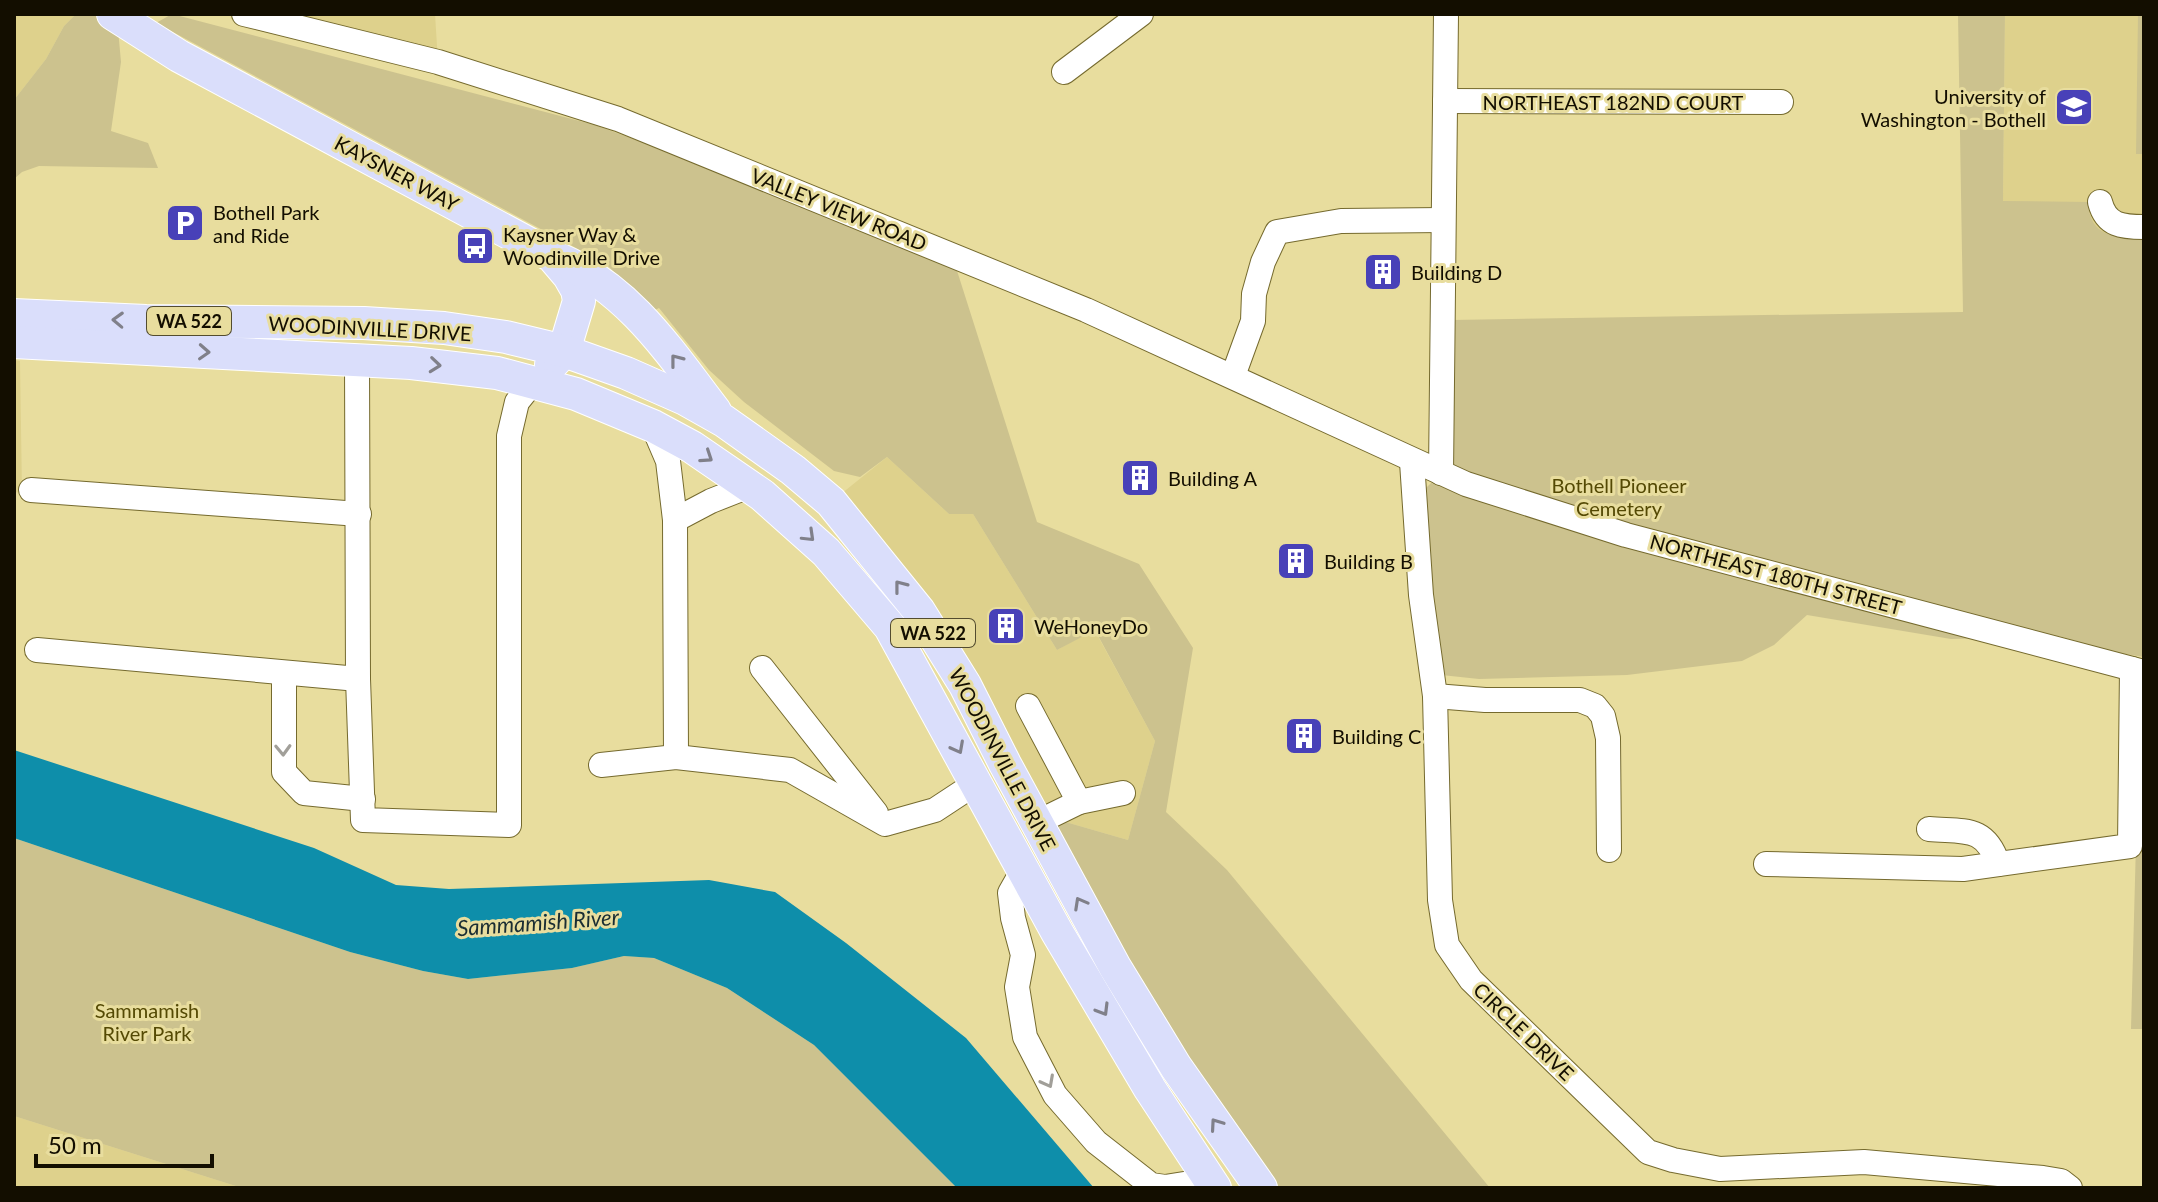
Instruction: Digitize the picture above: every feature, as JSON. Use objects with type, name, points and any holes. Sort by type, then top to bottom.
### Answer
[{"type":"main road","name":"KAYSNER WAY","points":[[113,14],[179,56],[552,256],[577,290],[579,301],[564,351],[534,381]]},
{"type":"main road","points":[[552,256],[597,278],[635,309],[724,421]]},
{"type":"main road","name":"WOODINVILLE DRIVE","points":[[14,315],[146,321],[402,325],[506,337],[612,367],[724,421],[793,470],[831,502],[899,583],[965,685],[1115,967],[1176,1067],[1261,1188]]},
{"type":"main road","name":"WOODINVILLE DRIVE","points":[[14,342],[455,367],[534,381],[602,404],[653,426],[692,447],[749,486],[826,552],[890,627],[1057,932],[1150,1089],[1212,1184]]},
{"type":"street","name":"VALLEY VIEW ROAD","points":[[244,14],[438,62],[618,119],[1086,310],[1412,462]]},
{"type":"street","points":[[1064,72],[1141,14]]},
{"type":"street","points":[[1441,473],[1446,14]]},
{"type":"street","name":"NORTHEAST 182ND COURT","points":[[1445,101],[1781,102]]},
{"type":"street","points":[[2100,202],[2103,213],[2119,226],[2144,227]]},
{"type":"street","points":[[1233,376],[1253,321],[1254,294],[1263,262],[1277,232],[1341,221],[1443,220]]},
{"type":"street","points":[[357,360],[358,679],[363,820],[509,825],[509,436],[517,402],[534,381]]},
{"type":"street","points":[[653,426],[668,461],[675,520],[676,757]]},
{"type":"street","name":"NORTHEAST 180TH STREET","points":[[1412,462],[1466,484],[1626,535],[2138,670]]},
{"type":"street","name":"CIRCLE DRIVE","points":[[1412,462],[1421,595],[1435,696],[1440,900],[1447,945],[1471,980],[1648,1152],[1720,1169],[1864,1162],[2043,1178],[2061,1181],[2070,1188]]},
{"type":"street","points":[[675,520],[749,486]]},
{"type":"street","points":[[31,490],[359,514]]},
{"type":"street","points":[[37,650],[358,679]]},
{"type":"street","points":[[762,668],[885,824]]},
{"type":"street","points":[[1766,864],[1963,869],[2130,846],[2138,670]]},
{"type":"street","points":[[284,673],[284,772],[304,793],[363,799]]},
{"type":"street","points":[[1435,696],[1485,700],[1580,700],[1595,706],[1603,716],[1608,738],[1609,850]]},
{"type":"street","points":[[1028,706],[1079,802]]},
{"type":"street","points":[[601,765],[676,757],[790,770],[885,824],[935,810],[976,783]]},
{"type":"street","points":[[1036,823],[1079,802],[1123,793]]},
{"type":"street","points":[[1929,829],[1980,834],[1993,846],[1998,864]]},
{"type":"street","points":[[1023,870],[1010,893],[1023,955],[1017,987],[1025,1037],[1055,1095],[1096,1142],[1151,1185],[1212,1184]]},
{"type":"shaded area","points":[[14,14],[76,14],[64,26],[46,59],[14,100]]},
{"type":"shaded area","points":[[244,14],[435,14],[438,62]]},
{"type":"shaded area","name":"University of Washington - Bothell","points":[[2005,14],[2144,14],[2144,249],[2003,201]]},
{"type":"shaded area","points":[[14,360],[20,361],[22,493],[14,492]]},
{"type":"shaded area","points":[[887,457],[949,514],[973,514],[1057,650],[1094,629],[1155,741],[1128,840],[1031,812],[831,502]]},
{"type":"shaded area","points":[[14,1116],[242,1188],[14,1188]]},
{"type":"green space","points":[[76,14],[113,14],[117,18],[121,62],[111,131],[148,143],[158,168],[39,166],[22,172],[14,179],[14,100],[46,59],[64,26]]},
{"type":"green space","points":[[172,14],[595,125],[952,255],[1037,522],[1139,564],[1193,648],[1166,812],[1227,870],[1490,1188],[1261,1188],[1031,812],[1128,840],[1155,741],[1095,630],[1057,650],[973,514],[949,514],[887,457],[860,477],[834,471],[744,402],[709,370],[659,308],[653,311],[606,264],[156,23]]},
{"type":"green space","name":"Bothell Pioneer Cemetery","points":[[1958,14],[2005,14],[2003,201],[2088,202],[2090,214],[2099,229],[2114,236],[2144,238],[2144,657],[2113,652],[2059,636],[1951,639],[1807,615],[1774,645],[1742,661],[1627,675],[1479,679],[1432,674],[1415,499],[1441,473],[1441,391],[1454,384],[1452,320],[1963,312]]},
{"type":"green space","points":[[2138,14],[2144,14],[2144,154],[2136,154]]},
{"type":"green space","points":[[2140,695],[2144,695],[2144,1029],[2131,1029]]},
{"type":"green space","name":"Sammamish River Park","points":[[14,838],[350,952],[423,971],[468,979],[572,968],[624,956],[654,958],[727,988],[814,1045],[957,1188],[242,1188],[14,1116]]},
{"type":"water","name":"Sammamish River","points":[[14,750],[314,848],[396,885],[449,889],[709,880],[775,892],[846,943],[966,1038],[1094,1188],[957,1188],[814,1045],[727,988],[654,958],[624,956],[572,968],[468,979],[423,971],[350,952],[14,838]]},
{"type":"place","name":"University of Washington - Bothell","points":[[2074,107]]},
{"type":"place","name":"Bothell Park and Ride","points":[[185,223]]},
{"type":"place","name":"Kaysner Way & Woodinville Drive","points":[[475,246]]},
{"type":"place","name":"Building D","points":[[1383,272]]},
{"type":"place","name":"Building A","points":[[1140,478]]},
{"type":"place","name":"Building B","points":[[1296,561]]},
{"type":"place","name":"WeHoneyDo","points":[[1006,626]]},
{"type":"place","name":"Building C","points":[[1304,736]]}]
